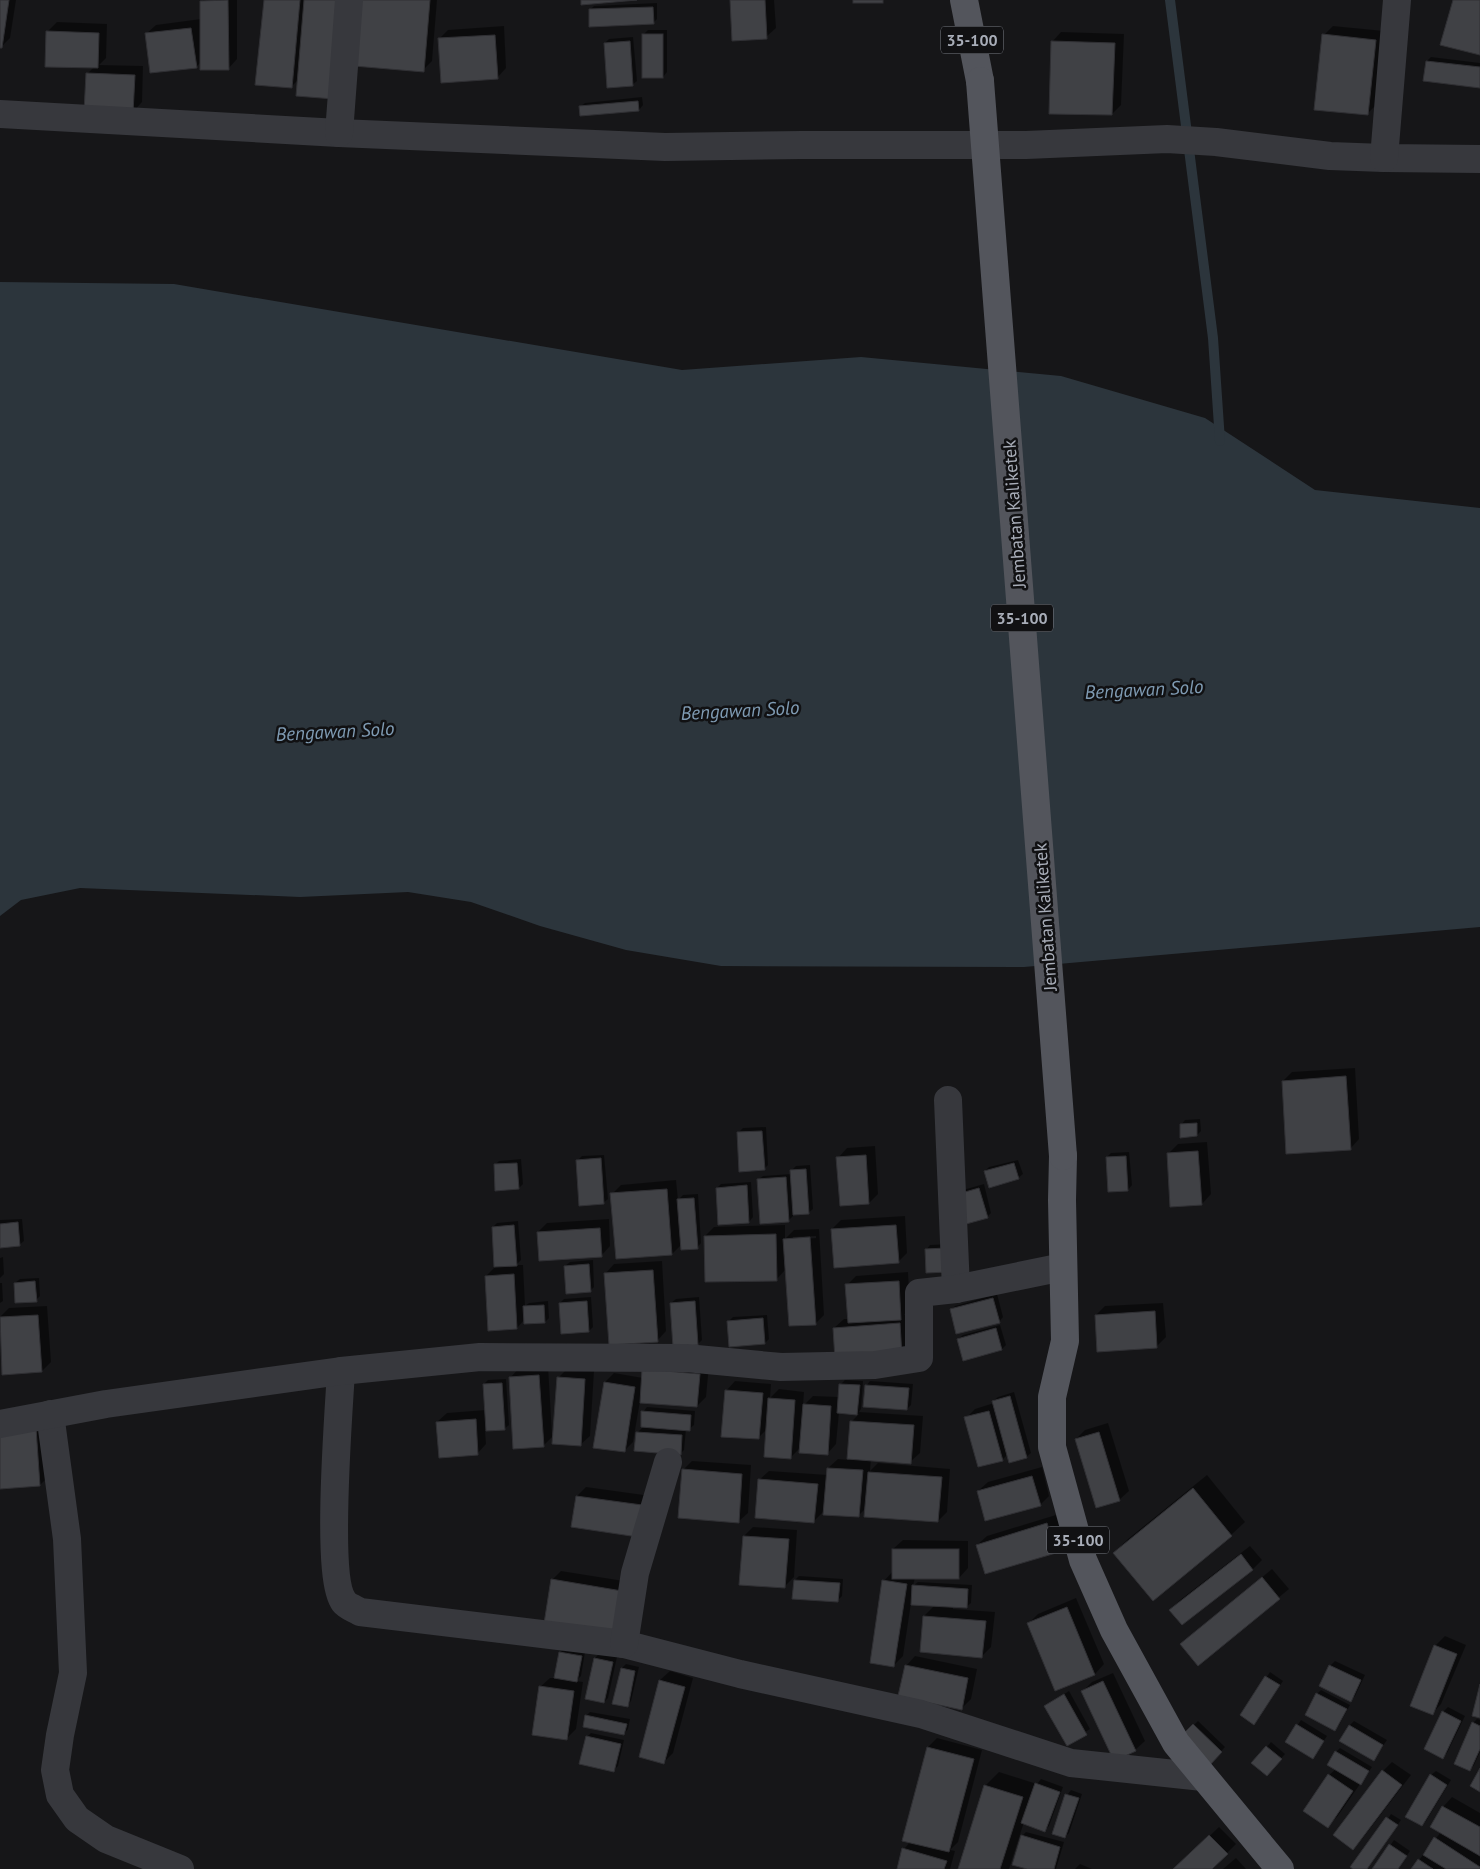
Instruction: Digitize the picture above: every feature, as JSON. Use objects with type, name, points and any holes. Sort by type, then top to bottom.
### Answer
[{"type":"main road","name":"Jembatan Kaliketek","points":[[964,0],[980,81],[1063,1156],[1063,1267]]},
{"type":"main road","name":"35-100","points":[[1063,1267],[1065,1342],[1052,1397],[1052,1447],[1083,1560],[1114,1630],[1176,1743],[1280,1869]]},
{"type":"street","points":[[339,132],[349,0]]},
{"type":"street","points":[[1384,158],[1397,0]]},
{"type":"street","points":[[0,114],[665,147],[1026,145],[1167,138],[1330,156],[1480,159]]},
{"type":"street","points":[[948,1100],[956,1289]]},
{"type":"street","points":[[0,1424],[106,1404],[341,1371],[480,1357],[686,1358],[781,1367],[875,1365],[919,1358],[919,1293],[956,1289],[1063,1267]]},
{"type":"street","points":[[341,1371],[333,1534],[338,1584],[344,1602],[360,1612],[624,1644],[740,1674],[921,1714],[1071,1763],[1203,1777]]},
{"type":"street","points":[[50,1414],[67,1539],[73,1673],[55,1770],[60,1795],[78,1819],[106,1838],[180,1869]]},
{"type":"street","points":[[624,1644],[634,1573],[668,1462]]},
{"type":"water","name":"Bengawan Solo","points":[[0,282],[174,284],[682,370],[861,357],[1061,376],[1205,418],[1315,490],[1480,508],[1480,927],[1024,967],[721,966],[626,950],[540,926],[471,902],[408,892],[300,897],[80,888],[21,900],[0,916]]},
{"type":"building","points":[[0,0],[9,0],[2,48],[0,48]]},
{"type":"building","points":[[228,0],[229,70],[200,70],[200,1]]},
{"type":"building","points":[[264,0],[300,0],[292,88],[255,85]]},
{"type":"building","points":[[304,0],[342,0],[334,99],[296,96]]},
{"type":"building","points":[[359,0],[430,0],[424,72],[354,66]]},
{"type":"building","points":[[581,0],[637,0],[581,5]]},
{"type":"building","points":[[730,0],[765,0],[767,39],[732,41]]},
{"type":"building","points":[[853,0],[883,0],[883,3],[853,3]]},
{"type":"building","points":[[1453,0],[1480,0],[1480,55],[1440,45]]},
{"type":"building","points":[[653,7],[654,24],[589,27],[589,9]]},
{"type":"building","points":[[191,28],[197,68],[150,73],[145,33]]},
{"type":"building","points":[[46,31],[99,33],[98,68],[45,67]]},
{"type":"building","points":[[642,34],[663,34],[663,78],[642,78]]},
{"type":"building","points":[[1322,34],[1376,40],[1368,115],[1314,110]]},
{"type":"building","points":[[495,35],[498,79],[441,83],[438,38]]},
{"type":"building","points":[[630,41],[633,86],[607,88],[604,43]]},
{"type":"building","points":[[1051,41],[1115,43],[1112,115],[1049,114]]},
{"type":"building","points":[[1426,61],[1480,67],[1480,88],[1423,81]]},
{"type":"building","points":[[86,73],[135,75],[133,113],[84,112]]},
{"type":"building","points":[[638,101],[639,111],[580,116],[579,106]]},
{"type":"building","points":[[1346,1076],[1351,1150],[1286,1154],[1282,1081]]},
{"type":"building","points":[[1197,1123],[1197,1136],[1180,1138],[1180,1124]]},
{"type":"building","points":[[762,1131],[765,1170],[739,1172],[737,1132]]},
{"type":"building","points":[[1198,1151],[1202,1205],[1170,1207],[1167,1153]]},
{"type":"building","points":[[866,1155],[869,1204],[840,1206],[836,1157]]},
{"type":"building","points":[[1126,1156],[1128,1191],[1108,1192],[1106,1157]]},
{"type":"building","points":[[601,1158],[604,1204],[579,1206],[576,1160]]},
{"type":"building","points":[[517,1163],[519,1189],[495,1191],[494,1164]]},
{"type":"building","points":[[1014,1163],[1019,1179],[989,1188],[984,1171]]},
{"type":"building","points":[[806,1169],[809,1214],[793,1215],[790,1170]]},
{"type":"building","points":[[786,1177],[789,1222],[760,1224],[757,1179]]},
{"type":"building","points":[[747,1185],[749,1223],[718,1225],[716,1188]]},
{"type":"building","points":[[979,1188],[988,1218],[966,1224],[958,1194]]},
{"type":"building","points":[[667,1189],[672,1255],[616,1259],[610,1193]]},
{"type":"building","points":[[694,1198],[698,1249],[681,1250],[677,1199]]},
{"type":"building","points":[[18,1222],[20,1246],[0,1248],[0,1224]]},
{"type":"building","points":[[514,1225],[517,1266],[494,1267],[492,1227]]},
{"type":"building","points":[[896,1225],[899,1263],[834,1268],[831,1229]]},
{"type":"building","points":[[600,1228],[602,1257],[539,1261],[537,1232]]},
{"type":"building","points":[[776,1234],[777,1281],[705,1282],[704,1236]]},
{"type":"building","points":[[810,1237],[816,1325],[789,1326],[783,1239]]},
{"type":"building","points":[[946,1248],[948,1272],[926,1273],[925,1249]]},
{"type":"building","points":[[589,1264],[591,1292],[566,1294],[564,1266]]},
{"type":"building","points":[[653,1270],[658,1342],[609,1345],[604,1273]]},
{"type":"building","points":[[514,1274],[517,1329],[488,1331],[485,1276]]},
{"type":"building","points":[[35,1281],[37,1302],[15,1303],[14,1283]]},
{"type":"building","points":[[899,1281],[901,1320],[848,1323],[845,1284]]},
{"type":"building","points":[[993,1298],[1000,1323],[956,1334],[950,1309]]},
{"type":"building","points":[[587,1301],[589,1332],[561,1334],[559,1303]]},
{"type":"building","points":[[695,1301],[698,1345],[673,1347],[670,1303]]},
{"type":"building","points":[[544,1305],[545,1323],[524,1324],[523,1306]]},
{"type":"building","points":[[1155,1311],[1157,1348],[1097,1352],[1095,1315]]},
{"type":"building","points":[[38,1315],[42,1372],[2,1375],[0,1317]]},
{"type":"building","points":[[763,1318],[765,1344],[729,1347],[727,1321]]},
{"type":"building","points":[[900,1323],[902,1356],[835,1360],[833,1328]]},
{"type":"building","points":[[996,1328],[1002,1350],[963,1361],[957,1339]]},
{"type":"building","points":[[642,1369],[700,1374],[697,1407],[640,1403]]},
{"type":"building","points":[[539,1375],[544,1447],[513,1449],[509,1377]]},
{"type":"building","points":[[557,1377],[585,1379],[581,1446],[552,1444]]},
{"type":"building","points":[[604,1382],[635,1387],[625,1452],[593,1448]]},
{"type":"building","points":[[502,1383],[505,1430],[486,1431],[483,1384]]},
{"type":"building","points":[[839,1384],[860,1385],[857,1415],[837,1413]]},
{"type":"building","points":[[865,1385],[909,1388],[907,1410],[863,1407]]},
{"type":"building","points":[[725,1390],[763,1393],[759,1439],[721,1437]]},
{"type":"building","points":[[1010,1396],[1027,1458],[1009,1463],[992,1401]]},
{"type":"building","points":[[768,1398],[795,1400],[791,1459],[764,1457]]},
{"type":"building","points":[[803,1404],[831,1406],[828,1455],[799,1453]]},
{"type":"building","points":[[641,1411],[691,1415],[690,1431],[641,1427]]},
{"type":"building","points":[[989,1411],[1003,1461],[978,1467],[964,1417]]},
{"type":"building","points":[[476,1419],[478,1455],[439,1458],[436,1422]]},
{"type":"building","points":[[850,1421],[914,1425],[911,1464],[847,1459]]},
{"type":"building","points":[[36,1428],[40,1486],[0,1489],[0,1430]]},
{"type":"building","points":[[636,1432],[682,1435],[681,1455],[634,1451]]},
{"type":"building","points":[[1099,1432],[1120,1501],[1096,1508],[1075,1439]]},
{"type":"building","points":[[827,1468],[863,1470],[859,1517],[823,1515]]},
{"type":"building","points":[[682,1469],[742,1474],[739,1523],[678,1518]]},
{"type":"building","points":[[868,1472],[942,1477],[938,1522],[864,1517]]},
{"type":"building","points":[[1032,1476],[1041,1506],[985,1521],[977,1491]]},
{"type":"building","points":[[758,1479],[818,1484],[814,1523],[755,1518]]},
{"type":"building","points":[[1193,1488],[1232,1536],[1153,1601],[1113,1553]]},
{"type":"building","points":[[576,1496],[642,1505],[638,1537],[571,1527]]},
{"type":"building","points":[[1047,1523],[1056,1553],[985,1574],[976,1545]]},
{"type":"building","points":[[743,1536],[789,1539],[785,1588],[739,1585]]},
{"type":"building","points":[[892,1549],[959,1549],[959,1579],[892,1579]]},
{"type":"building","points":[[1241,1554],[1253,1570],[1182,1625],[1169,1610]]},
{"type":"building","points":[[1262,1577],[1280,1599],[1198,1666],[1180,1644]]},
{"type":"building","points":[[551,1579],[622,1591],[614,1641],[543,1630]]},
{"type":"building","points":[[794,1580],[840,1583],[838,1602],[792,1599]]},
{"type":"building","points":[[882,1580],[907,1584],[894,1667],[870,1663]]},
{"type":"building","points":[[912,1585],[968,1589],[967,1608],[911,1605]]},
{"type":"building","points":[[1067,1607],[1095,1675],[1055,1691],[1027,1623]]},
{"type":"building","points":[[923,1616],[986,1621],[982,1658],[920,1652]]},
{"type":"building","points":[[1434,1645],[1457,1654],[1433,1715],[1410,1706]]},
{"type":"building","points":[[559,1652],[582,1656],[577,1682],[554,1678]]},
{"type":"building","points":[[594,1658],[613,1662],[604,1703],[585,1699]]},
{"type":"building","points":[[905,1665],[968,1678],[962,1710],[898,1696]]},
{"type":"building","points":[[1329,1665],[1361,1680],[1351,1702],[1319,1686]]},
{"type":"building","points":[[621,1668],[635,1671],[628,1707],[612,1704]]},
{"type":"building","points":[[1265,1676],[1280,1685],[1254,1725],[1240,1715]]},
{"type":"building","points":[[659,1680],[685,1687],[664,1764],[639,1757]]},
{"type":"building","points":[[1103,1681],[1136,1751],[1114,1761],[1081,1691]]},
{"type":"building","points":[[1480,1684],[1480,1718],[1472,1716]]},
{"type":"building","points":[[539,1686],[574,1691],[567,1740],[532,1735]]},
{"type":"building","points":[[1316,1693],[1347,1709],[1335,1731],[1305,1715]]},
{"type":"building","points":[[1064,1694],[1087,1735],[1067,1746],[1044,1706]]},
{"type":"building","points":[[1442,1711],[1461,1721],[1443,1759],[1424,1749]]},
{"type":"building","points":[[585,1715],[627,1724],[624,1735],[583,1727]]},
{"type":"building","points":[[1472,1722],[1480,1726],[1480,1749],[1470,1771],[1454,1764]]},
{"type":"building","points":[[1193,1724],[1222,1752],[1210,1765],[1180,1737]]},
{"type":"building","points":[[1296,1724],[1324,1741],[1313,1759],[1285,1742]]},
{"type":"building","points":[[1349,1725],[1383,1745],[1374,1761],[1339,1741]]},
{"type":"building","points":[[586,1736],[621,1744],[614,1772],[579,1764]]},
{"type":"building","points":[[1266,1746],[1282,1759],[1267,1776],[1251,1763]]},
{"type":"building","points":[[927,1747],[974,1759],[949,1852],[902,1841]]},
{"type":"building","points":[[1335,1751],[1369,1771],[1361,1785],[1327,1765]]},
{"type":"building","points":[[1480,1768],[1480,1792],[1470,1786]]},
{"type":"building","points":[[1382,1770],[1402,1785],[1353,1850],[1333,1835]]},
{"type":"building","points":[[1328,1774],[1353,1791],[1328,1828],[1303,1811]]},
{"type":"building","points":[[1430,1774],[1447,1785],[1422,1826],[1405,1817]]},
{"type":"building","points":[[1035,1783],[1060,1792],[1045,1832],[1021,1823]]},
{"type":"building","points":[[984,1785],[1023,1797],[1000,1869],[958,1869]]},
{"type":"building","points":[[1065,1794],[1079,1798],[1065,1838],[1052,1834]]},
{"type":"building","points":[[1442,1806],[1480,1827],[1480,1856],[1430,1827]]},
{"type":"building","points":[[1386,1817],[1398,1825],[1367,1869],[1353,1869],[1350,1867]]},
{"type":"building","points":[[1021,1835],[1060,1847],[1054,1869],[1027,1869],[1012,1865]]},
{"type":"building","points":[[1209,1835],[1228,1854],[1212,1869],[1173,1869]]},
{"type":"building","points":[[1434,1837],[1480,1867],[1480,1869],[1446,1869],[1423,1855]]},
{"type":"building","points":[[1389,1844],[1407,1856],[1398,1869],[1372,1869]]},
{"type":"building","points":[[902,1848],[947,1861],[944,1869],[897,1869]]},
{"type":"building","points":[[1418,1859],[1433,1869],[1411,1869]]},
{"type":"waterway","points":[[1170,0],[1213,338],[1220,441]]}]
